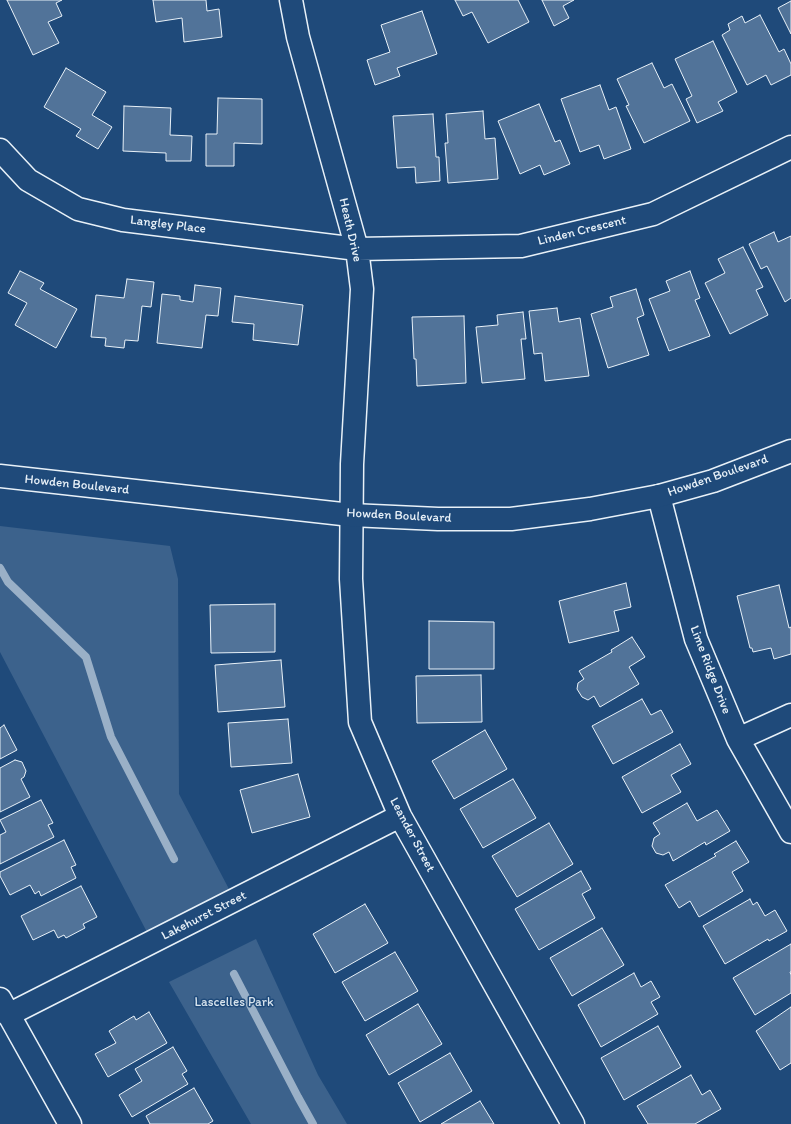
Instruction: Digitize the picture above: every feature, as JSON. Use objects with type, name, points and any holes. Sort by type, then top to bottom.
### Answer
[{"type":"street","name":"Heath Drive","points":[[293,1],[298,37],[357,249],[362,289],[352,464],[351,514]]},
{"type":"street","name":"Linden Crescent","points":[[357,249],[521,246],[653,214],[791,147]]},
{"type":"street","name":"Langley Place","points":[[0,150],[28,180],[78,209],[123,220],[357,249]]},
{"type":"street","name":"Howden Boulevard","points":[[0,476],[351,514],[438,519],[511,519],[590,509],[659,496],[713,481],[791,451]]},
{"type":"street","name":"Lime Ridge Drive","points":[[659,496],[696,639],[738,739],[791,832]]},
{"type":"street","name":"Leander Street","points":[[351,514],[351,578],[360,722],[400,816],[573,1124]]},
{"type":"street","points":[[738,739],[791,715]]},
{"type":"street","name":"Lakehurst Street","points":[[4,1007],[181,927],[400,816]]},
{"type":"street","points":[[4,1007],[70,1124]]},
{"type":"green space","points":[[0,526],[170,546],[178,579],[179,794],[230,891],[148,934],[0,652]]},
{"type":"green space","name":"Lascelles Park","points":[[256,939],[318,1075],[347,1124],[251,1124],[169,982]]},
{"type":"building","points":[[7,0],[62,0],[56,3],[62,16],[48,22],[59,43],[33,55]]},
{"type":"building","points":[[153,0],[206,0],[207,11],[219,9],[222,37],[184,42],[182,18],[156,22]]},
{"type":"building","points":[[455,0],[518,0],[529,22],[488,43],[472,12],[463,16]]},
{"type":"building","points":[[542,0],[574,0],[563,6],[569,18],[554,26]]},
{"type":"building","points":[[791,1],[791,34],[778,8]]},
{"type":"building","points":[[422,11],[437,54],[397,68],[400,76],[375,85],[367,60],[390,52],[381,25]]},
{"type":"building","points":[[760,15],[779,52],[784,49],[791,64],[791,75],[771,85],[766,75],[747,85],[722,35],[730,30],[728,24],[742,16],[745,23]]},
{"type":"building","points":[[713,41],[737,92],[718,102],[723,111],[697,123],[686,99],[692,96],[675,59]]},
{"type":"building","points":[[652,63],[664,88],[672,84],[690,121],[644,143],[626,106],[629,105],[617,79]]},
{"type":"building","points":[[66,68],[106,92],[92,115],[112,127],[98,149],[76,136],[81,129],[44,107]]},
{"type":"building","points":[[600,85],[609,110],[616,107],[631,149],[604,159],[599,145],[580,152],[561,99]]},
{"type":"building","points":[[218,98],[262,99],[262,144],[234,143],[234,166],[206,166],[206,134],[217,134]]},
{"type":"building","points":[[539,104],[555,142],[560,140],[570,164],[544,175],[540,165],[520,174],[498,121]]},
{"type":"building","points":[[124,106],[171,108],[170,135],[192,136],[191,161],[166,161],[166,153],[123,151]]},
{"type":"building","points":[[483,111],[485,139],[495,138],[498,179],[448,183],[445,143],[448,143],[446,114]]},
{"type":"building","points":[[433,114],[436,157],[439,157],[440,181],[416,183],[415,167],[397,168],[393,116]]},
{"type":"building","points":[[774,232],[778,242],[791,236],[791,298],[785,302],[767,266],[761,269],[749,244]]},
{"type":"building","points":[[743,247],[763,287],[756,290],[768,315],[730,334],[705,283],[725,273],[718,259]]},
{"type":"building","points":[[20,271],[44,283],[40,289],[77,309],[56,348],[15,325],[27,303],[8,293]]},
{"type":"building","points":[[690,271],[700,298],[695,300],[710,336],[669,351],[649,299],[670,291],[666,281]]},
{"type":"building","points":[[127,279],[154,282],[151,307],[142,306],[138,341],[125,340],[124,348],[105,346],[106,338],[91,337],[96,295],[124,298]]},
{"type":"building","points":[[195,285],[221,288],[218,316],[206,315],[202,348],[157,343],[162,294],[180,296],[180,300],[193,302]]},
{"type":"building","points":[[636,289],[644,315],[637,318],[649,355],[608,368],[591,314],[613,307],[610,297]]},
{"type":"building","points":[[235,296],[303,305],[298,345],[253,340],[254,324],[232,322]]},
{"type":"building","points":[[557,308],[559,322],[580,318],[589,376],[545,381],[542,353],[534,354],[529,311]]},
{"type":"building","points":[[523,312],[526,339],[521,339],[525,379],[482,383],[476,327],[498,325],[497,315]]},
{"type":"building","points":[[464,316],[466,383],[417,386],[412,317]]},
{"type":"building","points":[[626,583],[631,607],[614,611],[619,631],[569,643],[559,601]]},
{"type":"building","points":[[779,585],[789,628],[791,627],[791,654],[774,659],[771,648],[753,652],[752,648],[750,648],[737,596]]},
{"type":"building","points":[[275,604],[275,652],[211,653],[210,605]]},
{"type":"building","points":[[429,621],[494,622],[494,669],[429,669]]},
{"type":"building","points":[[632,637],[645,657],[629,667],[639,684],[600,707],[594,696],[588,700],[582,697],[577,689],[578,683],[584,679],[579,671],[612,652],[611,650]]},
{"type":"building","points":[[281,660],[285,707],[218,712],[215,665]]},
{"type":"building","points":[[481,675],[482,722],[417,723],[416,676]]},
{"type":"building","points":[[642,699],[651,715],[661,710],[673,732],[613,764],[592,726]]},
{"type":"building","points":[[288,719],[292,763],[231,767],[228,723]]},
{"type":"building","points":[[4,725],[17,750],[0,759],[0,728]]},
{"type":"building","points":[[485,730],[507,769],[454,799],[432,761]]},
{"type":"building","points":[[680,744],[691,764],[671,775],[681,792],[642,813],[622,777]]},
{"type":"building","points":[[15,760],[22,762],[26,771],[24,777],[21,779],[30,797],[0,812],[0,768]]},
{"type":"building","points":[[298,774],[310,817],[252,833],[240,790]]},
{"type":"building","points":[[513,779],[536,818],[483,848],[460,809]]},
{"type":"building","points":[[41,800],[53,823],[48,825],[54,837],[0,864],[0,835],[6,832],[0,820]]},
{"type":"building","points":[[687,803],[697,821],[717,810],[730,831],[706,845],[705,842],[673,861],[669,852],[663,855],[656,853],[652,846],[654,838],[660,834],[653,823]]},
{"type":"building","points":[[549,823],[573,864],[517,897],[492,856]]},
{"type":"building","points":[[64,840],[76,865],[71,867],[76,878],[41,896],[39,891],[35,894],[30,885],[10,895],[0,876],[0,872]]},
{"type":"building","points":[[736,841],[749,862],[732,872],[743,891],[699,917],[690,901],[679,908],[665,885],[716,856],[714,854]]},
{"type":"building","points":[[581,871],[591,889],[582,894],[595,918],[539,950],[515,909]]},
{"type":"building","points":[[81,886],[97,917],[83,924],[85,928],[66,938],[64,935],[58,938],[54,930],[33,940],[21,916]]},
{"type":"building","points":[[750,899],[753,905],[757,902],[765,916],[775,910],[787,931],[769,941],[768,939],[725,964],[703,926]]},
{"type":"building","points":[[365,904],[388,943],[335,973],[313,934]]},
{"type":"building","points":[[602,928],[624,965],[572,996],[550,958]]},
{"type":"building","points":[[791,944],[791,993],[755,1015],[733,978]]},
{"type":"building","points":[[395,952],[418,991],[365,1021],[342,982]]},
{"type":"building","points":[[634,973],[641,987],[651,981],[660,997],[651,1002],[658,1014],[601,1047],[578,1005]]},
{"type":"building","points":[[418,1004],[442,1044],[389,1075],[366,1035]]},
{"type":"building","points":[[791,1007],[791,1063],[780,1070],[756,1031]]},
{"type":"building","points":[[149,1012],[167,1043],[108,1077],[95,1054],[116,1043],[109,1031],[134,1016],[136,1020]]},
{"type":"building","points":[[658,1026],[681,1067],[624,1100],[601,1058]]},
{"type":"building","points":[[173,1047],[187,1071],[182,1074],[188,1084],[132,1117],[119,1095],[142,1081],[135,1069]]},
{"type":"building","points":[[450,1053],[472,1091],[420,1122],[398,1083]]},
{"type":"building","points":[[691,1075],[702,1095],[710,1090],[721,1109],[695,1124],[648,1124],[637,1106]]},
{"type":"building","points":[[194,1088],[213,1121],[208,1124],[150,1124],[146,1116]]},
{"type":"building","points":[[480,1101],[494,1124],[441,1124]]},
{"type":"waterway","points":[[0,568],[8,582],[86,657],[111,737],[174,859]]},
{"type":"waterway","points":[[234,974],[313,1124]]}]
